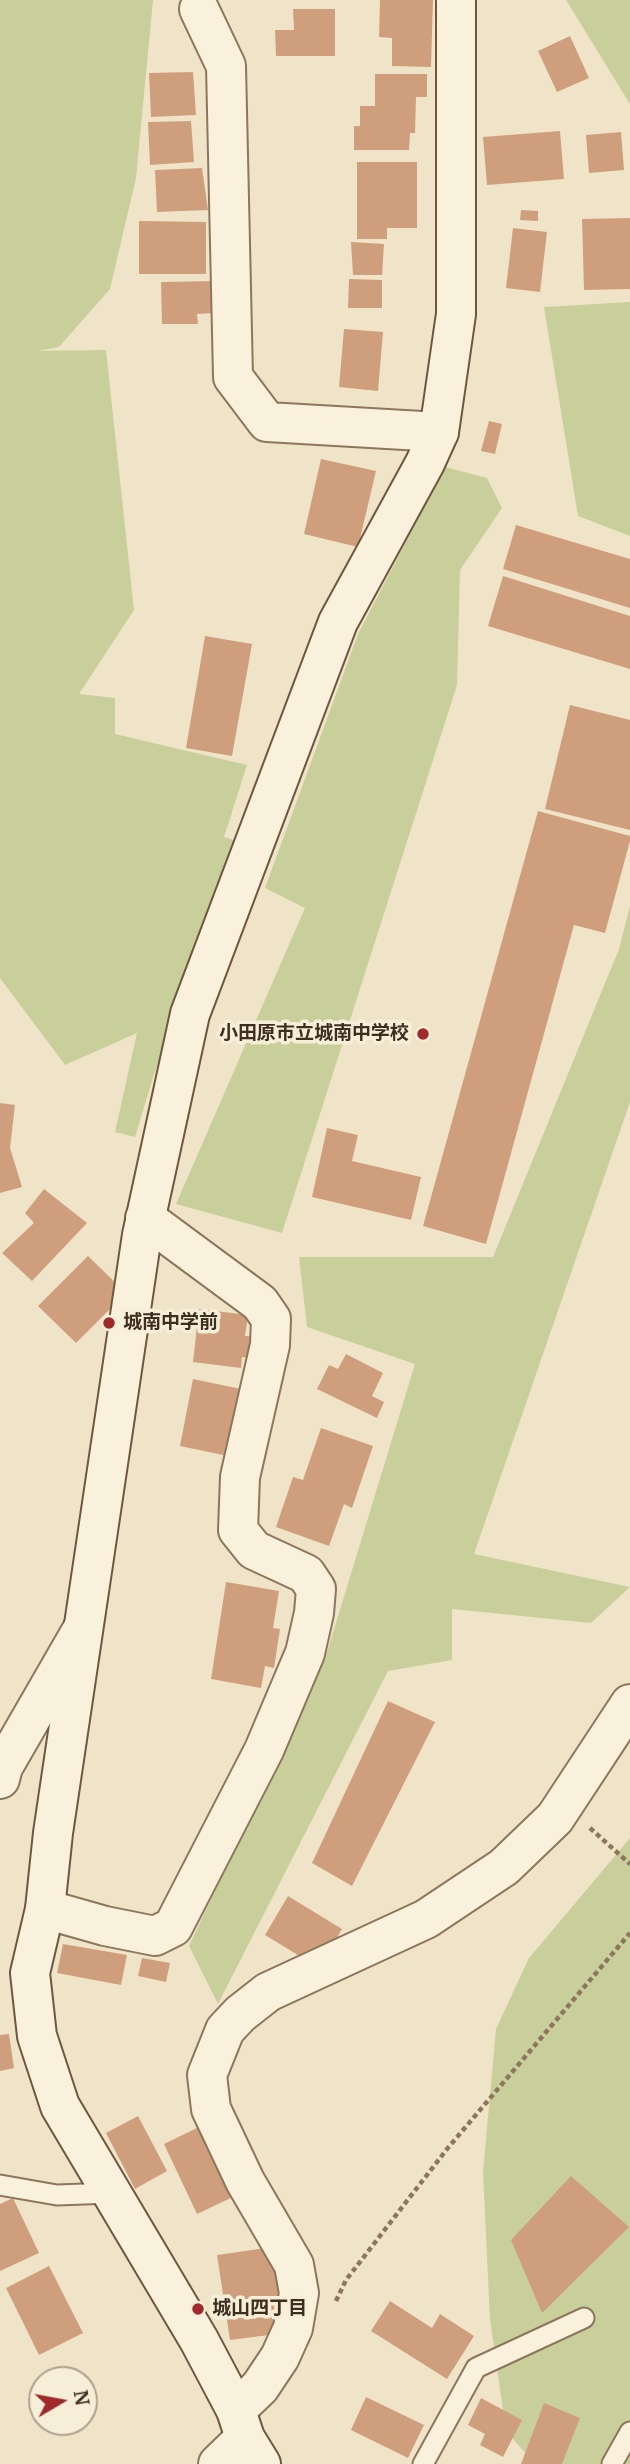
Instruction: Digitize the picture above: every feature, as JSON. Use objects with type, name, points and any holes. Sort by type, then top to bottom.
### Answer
[{"type":"street","points":[[247,2437],[199,2340],[60,2106],[37,2036],[30,1973],[46,1909],[53,1833],[82,1630],[145,1218],[190,1014],[338,622],[425,463],[439,432],[456,314],[456,0]]},
{"type":"street","points":[[199,9],[226,66],[233,377],[267,422],[439,432]]},
{"type":"street","points":[[46,1909],[105,1926],[155,1936],[173,1927],[264,1750],[305,1653],[314,1613],[316,1589],[306,1574],[254,1550],[238,1530],[240,1477],[270,1345],[271,1320],[260,1303],[145,1218]]},
{"type":"street","points":[[1,1768],[82,1630]]},
{"type":"street","points":[[218,2464],[247,2437],[260,2387],[280,2357],[293,2328],[299,2293],[294,2265],[245,2181],[211,2109],[207,2075],[225,2030],[268,1992],[426,1919],[504,1867],[555,1818],[630,1704]]},
{"type":"lane","points":[[0,2185],[57,2195],[112,2193]]},
{"type":"lane","points":[[423,2464],[476,2368],[584,2318]]},
{"type":"lane","points":[[612,2464],[630,2432]]},
{"type":"path","points":[[598,1836],[630,1864]]},
{"type":"path","points":[[335,2304],[346,2280],[447,2149],[630,1933]]},
{"type":"green space","points":[[0,0],[153,0],[136,178],[110,289],[59,347],[38,351],[106,350],[134,610],[79,694],[115,698],[115,734],[247,765],[224,837],[240,842],[154,1074],[135,1137],[115,1132],[137,1033],[65,1065],[0,978]]},
{"type":"green space","points":[[566,0],[630,0],[630,104]]},
{"type":"green space","points":[[630,302],[630,536],[578,516],[544,307]]},
{"type":"green space","points":[[445,467],[487,478],[502,508],[460,570],[457,685],[282,1233],[176,1204],[305,908],[265,888],[358,634]]},
{"type":"green space","points":[[630,906],[630,1102],[474,1554],[630,1587],[591,1623],[452,1609],[452,1660],[388,1671],[218,2004],[189,1946],[328,1649],[415,1364],[307,1327],[299,1257],[493,1257],[619,949]]},
{"type":"green space","points":[[630,1838],[630,2464],[535,2464],[506,2431],[490,2319],[483,2172],[496,2029],[529,1958]]},
{"type":"building","points":[[380,0],[433,0],[431,67],[392,66],[392,38],[379,37]]},
{"type":"building","points":[[293,9],[335,9],[335,56],[276,56],[275,30],[294,30]]},
{"type":"building","points":[[570,36],[589,78],[557,92],[538,51]]},
{"type":"building","points":[[193,72],[196,115],[151,117],[149,73]]},
{"type":"building","points":[[375,74],[427,74],[427,97],[416,97],[415,133],[410,133],[409,150],[354,150],[354,126],[360,126],[360,106],[375,106]]},
{"type":"building","points":[[191,121],[194,162],[150,165],[148,122]]},
{"type":"building","points":[[560,131],[564,179],[487,185],[483,137]]},
{"type":"building","points":[[621,132],[624,170],[589,173],[586,135]]},
{"type":"building","points":[[357,162],[417,162],[417,228],[387,228],[387,239],[357,239]]},
{"type":"building","points":[[202,168],[208,210],[157,212],[155,170]]},
{"type":"building","points":[[521,210],[538,211],[538,221],[520,220]]},
{"type":"building","points":[[630,218],[630,289],[584,290],[582,219]]},
{"type":"building","points":[[139,221],[206,222],[206,274],[139,274]]},
{"type":"building","points":[[513,228],[547,232],[540,292],[506,288]]},
{"type":"building","points":[[351,242],[384,244],[382,275],[353,275]]},
{"type":"building","points":[[349,279],[382,280],[382,308],[348,308]]},
{"type":"building","points":[[214,281],[215,313],[197,314],[198,324],[162,324],[161,282]]},
{"type":"building","points":[[344,329],[383,332],[378,391],[339,387]]},
{"type":"building","points":[[489,421],[502,424],[495,454],[481,451]]},
{"type":"building","points":[[321,459],[376,471],[358,547],[304,534]]},
{"type":"building","points":[[516,525],[630,559],[630,608],[503,569]]},
{"type":"building","points":[[503,576],[630,616],[630,669],[488,626]]},
{"type":"building","points":[[205,636],[252,644],[232,756],[186,748]]},
{"type":"building","points":[[570,705],[630,720],[630,830],[545,809]]},
{"type":"building","points":[[538,811],[630,836],[630,841],[605,933],[574,925],[486,1244],[423,1226]]},
{"type":"building","points":[[0,1103],[15,1105],[10,1148],[22,1187],[0,1193]]},
{"type":"building","points":[[327,1128],[358,1135],[352,1161],[421,1177],[411,1220],[312,1197]]},
{"type":"building","points":[[44,1189],[87,1223],[32,1281],[2,1253],[34,1223],[25,1213]]},
{"type":"building","points":[[88,1256],[126,1293],[76,1343],[38,1306]]},
{"type":"building","points":[[199,1309],[248,1315],[245,1336],[257,1337],[255,1359],[242,1357],[241,1368],[193,1362]]},
{"type":"building","points":[[346,1354],[383,1373],[372,1396],[384,1402],[377,1418],[317,1389],[329,1365],[338,1369]]},
{"type":"building","points":[[193,1379],[241,1389],[228,1456],[180,1446]]},
{"type":"building","points":[[321,1428],[373,1446],[352,1508],[344,1504],[329,1546],[276,1527],[293,1477],[303,1480]]},
{"type":"building","points":[[226,1582],[279,1591],[273,1628],[280,1629],[274,1668],[265,1666],[261,1688],[211,1679]]},
{"type":"building","points":[[388,1701],[435,1722],[352,1886],[312,1863]]},
{"type":"building","points":[[288,1896],[342,1929],[326,1957],[313,1949],[306,1960],[265,1935]]},
{"type":"building","points":[[63,1944],[127,1955],[121,1985],[57,1973]]},
{"type":"building","points":[[142,1958],[170,1963],[166,1982],[138,1976]]},
{"type":"building","points":[[9,2034],[14,2068],[0,2071],[0,2035]]},
{"type":"building","points":[[138,2116],[167,2171],[135,2189],[106,2133]]},
{"type":"building","points":[[201,2126],[235,2196],[197,2214],[164,2144]]},
{"type":"building","points":[[571,2176],[629,2227],[542,2313],[511,2240]]},
{"type":"building","points":[[13,2198],[39,2253],[0,2271],[0,2204]]},
{"type":"building","points":[[273,2247],[285,2333],[230,2340],[217,2255]]},
{"type":"building","points":[[49,2266],[83,2333],[39,2355],[6,2288]]},
{"type":"building","points":[[390,2301],[432,2328],[440,2314],[474,2336],[447,2379],[371,2331]]},
{"type":"building","points":[[366,2397],[424,2425],[408,2458],[351,2430]]},
{"type":"building","points":[[481,2398],[522,2420],[503,2457],[480,2445],[485,2434],[468,2425]]},
{"type":"building","points":[[544,2403],[580,2418],[562,2464],[521,2464]]},
{"type":"place","name":"小田原市立城南中学校","points":[[423,1034]]},
{"type":"place","name":"城南中学前","points":[[109,1323]]},
{"type":"place","name":"城山四丁目","points":[[198,2309]]}]
